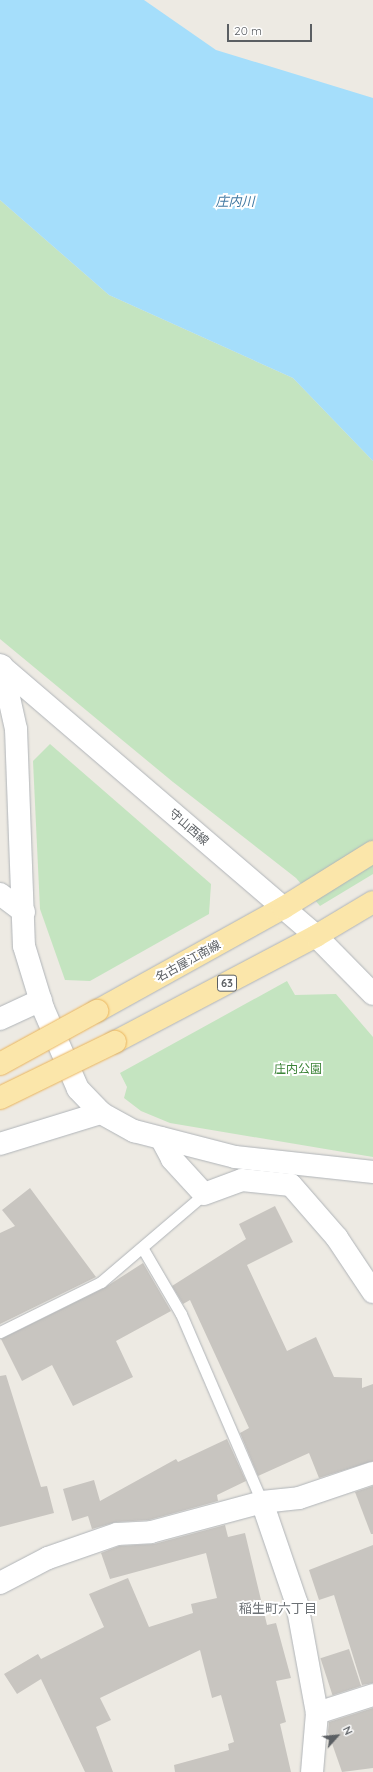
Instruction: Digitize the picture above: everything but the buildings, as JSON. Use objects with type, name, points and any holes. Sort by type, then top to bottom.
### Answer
[{"type":"main road","name":"名古屋江南線","points":[[0,1064],[283,908],[373,852]]},
{"type":"main road","name":"63","points":[[0,1098],[115,1042],[316,936],[373,902]]},
{"type":"street","name":"守山西線","points":[[1,666],[316,936],[373,994]]},
{"type":"street","points":[[1,666],[16,729],[24,912],[24,946],[41,1000],[78,1089],[101,1113],[134,1131],[235,1157],[373,1172]]},
{"type":"street","points":[[0,894],[24,912]]},
{"type":"street","points":[[0,1019],[41,1000]]},
{"type":"street","points":[[0,1144],[101,1113]]},
{"type":"street","points":[[161,1138],[172,1159],[204,1194],[242,1180],[291,1185],[337,1238],[373,1292]]},
{"type":"street","points":[[2,1578],[48,1558],[118,1534],[151,1532],[262,1502],[299,1498],[373,1473]]},
{"type":"street","points":[[262,1502],[297,1604],[317,1713],[312,1772]]},
{"type":"street","points":[[317,1713],[373,1695]]},
{"type":"lane","points":[[0,1332],[101,1282],[143,1249],[204,1194]]},
{"type":"lane","points":[[143,1249],[181,1314],[262,1502]]},
{"type":"green space","points":[[0,200],[109,295],[293,378],[373,461],[373,874],[320,906],[296,878],[173,782],[0,639]]},
{"type":"green space","points":[[50,744],[211,884],[209,914],[90,981],[65,980],[40,909],[33,761]]},
{"type":"green space","name":"庄内公園","points":[[287,981],[295,995],[336,994],[373,1037],[373,1157],[170,1123],[141,1111],[124,1098],[127,1087],[120,1073]]},
{"type":"water","name":"庄内川","points":[[0,0],[144,0],[216,50],[373,98],[373,461],[293,378],[109,295],[0,200]]},
{"type":"district","name":"稲生町六丁目","points":[[278,1608]]}]
